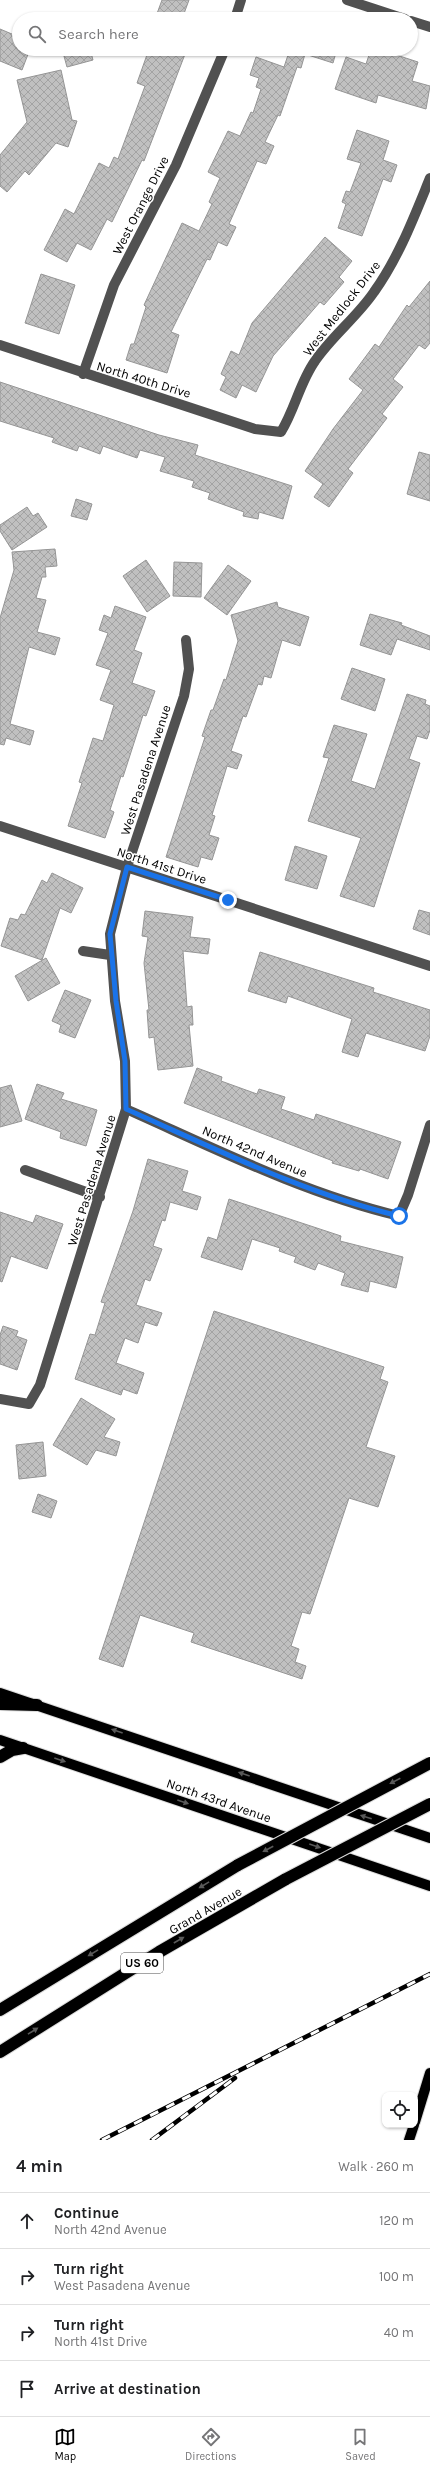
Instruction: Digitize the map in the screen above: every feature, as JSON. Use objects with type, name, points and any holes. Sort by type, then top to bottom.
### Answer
[{"type":"highway","points":[[0,1704],[37,1705]]},
{"type":"highway","points":[[0,1757],[23,1748]]},
{"type":"highway","name":"Grand Avenue","points":[[0,2010],[238,1865],[430,1764]]},
{"type":"highway","name":"Grand Avenue","points":[[0,2052],[159,1952],[286,1879],[430,1804]]},
{"type":"main road","points":[[0,1693],[430,1838]]},
{"type":"main road","name":"North 43rd Avenue","points":[[0,1740],[430,1886]]},
{"type":"main road","points":[[418,2112],[430,2073]]},
{"type":"main road","points":[[409,2140],[413,2128]]},
{"type":"street","points":[[237,12],[241,0]]},
{"type":"street","points":[[346,0],[383,12]]},
{"type":"street","points":[[418,23],[430,27]]},
{"type":"street","name":"West Orange Drive","points":[[83,374],[114,286],[176,164],[222,56]]},
{"type":"street","name":"West Medlock Drive","points":[[281,432],[292,413],[299,393],[314,361],[373,294],[391,267],[430,178]]},
{"type":"street","name":"North 40th Drive","points":[[0,345],[83,374],[255,429],[281,432]]},
{"type":"street","name":"West Pasadena Avenue","points":[[0,1399],[29,1404],[40,1385],[100,1197],[126,1109],[125,1061],[110,955],[110,934],[127,867],[184,696],[189,669],[186,640]]},
{"type":"street","name":"North 41st Drive","points":[[0,826],[430,966]]},
{"type":"street","points":[[83,951],[110,955]]},
{"type":"street","name":"North 42nd Avenue","points":[[126,1109],[268,1174],[342,1200],[399,1216],[408,1195],[430,1125]]},
{"type":"street","points":[[25,1170],[100,1197]]},
{"type":"building","points":[[162,0],[189,0],[185,12],[158,12]]},
{"type":"building","points":[[0,29],[12,34],[12,56],[27,56],[22,70],[0,61]]},
{"type":"building","points":[[64,56],[92,56],[93,60],[67,67]]},
{"type":"building","points":[[147,56],[184,56],[144,161],[142,160],[112,222],[107,219],[91,250],[77,243],[67,262],[44,250],[65,209],[74,214],[99,163],[109,168],[114,157],[118,159],[145,86],[137,83]]},
{"type":"building","points":[[288,56],[304,56],[301,68],[297,67],[280,116],[278,115],[265,142],[274,146],[266,164],[257,161],[229,224],[236,227],[227,246],[218,242],[210,260],[207,259],[171,332],[179,335],[167,373],[126,360],[131,344],[134,344],[146,307],[144,305],[182,223],[199,231],[212,204],[209,202],[220,178],[208,172],[228,131],[240,136],[251,112],[253,113],[261,89],[256,87],[259,78],[250,75],[256,57],[284,67]]},
{"type":"building","points":[[311,56],[335,56],[333,63]]},
{"type":"building","points":[[369,56],[400,56],[418,62],[412,81],[430,86],[426,109],[378,95],[376,103],[335,89],[346,57],[366,64]]},
{"type":"building","points":[[61,70],[72,120],[77,121],[68,147],[56,143],[29,175],[25,171],[7,192],[0,186],[0,155],[27,122],[17,80]]},
{"type":"building","points":[[357,130],[389,141],[383,160],[397,165],[391,182],[383,179],[362,236],[338,228],[346,204],[342,202],[346,191],[350,192],[361,163],[347,159]]},
{"type":"building","points":[[325,237],[352,261],[339,277],[344,282],[324,305],[320,302],[273,356],[256,392],[242,385],[236,398],[220,390],[226,377],[221,374],[231,351],[239,355],[252,323]]},
{"type":"building","points":[[41,274],[75,285],[59,334],[25,323]]},
{"type":"building","points":[[430,281],[430,343],[425,349],[419,345],[393,379],[403,387],[382,414],[387,418],[348,469],[353,473],[329,507],[314,497],[323,484],[305,471],[333,429],[363,390],[349,379],[375,344],[379,347],[407,305],[409,307]]},
{"type":"building","points":[[0,382],[159,435],[198,445],[195,455],[292,486],[283,519],[259,512],[258,519],[243,516],[244,512],[208,499],[210,493],[192,487],[194,481],[160,471],[165,457],[140,450],[137,458],[103,446],[100,454],[79,446],[77,451],[52,442],[54,438],[0,421]]},
{"type":"building","points":[[419,452],[430,455],[430,501],[407,494]]},
{"type":"building","points":[[76,499],[92,504],[87,520],[71,516]]},
{"type":"building","points":[[27,507],[33,516],[38,513],[47,527],[12,550],[0,531],[0,525]]},
{"type":"building","points":[[55,549],[57,566],[45,567],[46,577],[42,577],[36,598],[46,600],[37,632],[60,638],[55,655],[29,647],[10,724],[34,731],[30,745],[6,738],[4,745],[0,744],[0,618],[14,570],[12,552]]},
{"type":"building","points":[[146,560],[170,596],[147,612],[123,576]]},
{"type":"building","points":[[174,562],[202,563],[201,597],[173,596]]},
{"type":"building","points":[[228,565],[251,581],[227,615],[204,598]]},
{"type":"building","points":[[277,602],[278,607],[309,617],[300,646],[282,640],[271,678],[264,676],[262,685],[258,684],[246,717],[243,716],[231,751],[242,755],[237,769],[227,766],[212,815],[215,816],[209,835],[219,838],[212,860],[201,857],[198,867],[166,857],[205,737],[202,736],[224,679],[226,680],[238,641],[231,615]]},
{"type":"building","points":[[115,606],[146,617],[134,650],[142,653],[132,683],[155,691],[146,716],[143,715],[123,777],[121,776],[110,810],[114,812],[105,838],[68,826],[82,783],[79,782],[93,738],[103,741],[114,705],[100,700],[111,670],[96,665],[108,633],[99,630],[104,615],[111,618]]},
{"type":"building","points":[[370,614],[402,623],[401,625],[430,636],[430,650],[397,639],[391,655],[360,645]]},
{"type":"building","points":[[352,668],[385,679],[375,711],[341,699]]},
{"type":"building","points":[[407,694],[426,700],[425,704],[430,706],[430,730],[427,739],[417,736],[409,759],[420,763],[374,907],[340,896],[361,838],[308,821],[329,758],[323,757],[334,725],[367,734],[351,781],[375,789]]},
{"type":"building","points":[[295,846],[327,856],[317,889],[285,880]]},
{"type":"building","points":[[52,873],[83,888],[71,913],[60,908],[42,960],[1,946],[10,918],[18,920],[21,914],[25,915],[42,880],[47,883]]},
{"type":"building","points":[[419,910],[430,913],[430,935],[413,929]]},
{"type":"building","points":[[145,911],[193,917],[190,937],[210,939],[208,954],[183,951],[187,1007],[192,1006],[193,1025],[189,1025],[193,1066],[158,1070],[154,1037],[149,1038],[147,1010],[149,1010],[144,963],[148,937],[142,936]]},
{"type":"building","points":[[260,952],[374,988],[373,992],[430,1010],[430,1036],[425,1051],[366,1033],[358,1057],[342,1052],[352,1019],[288,996],[286,1003],[248,991]]},
{"type":"building","points":[[46,958],[60,983],[28,1001],[15,976]]},
{"type":"building","points":[[65,990],[91,1000],[75,1038],[59,1032],[61,1025],[52,1021]]},
{"type":"building","points":[[197,1068],[222,1077],[221,1081],[257,1094],[259,1089],[285,1097],[281,1109],[314,1120],[316,1114],[401,1142],[388,1179],[360,1169],[359,1171],[332,1163],[333,1161],[184,1103]]},
{"type":"building","points":[[37,1084],[64,1093],[61,1099],[97,1110],[86,1146],[60,1138],[61,1132],[25,1119]]},
{"type":"building","points":[[11,1085],[22,1121],[0,1127],[0,1088]]},
{"type":"building","points":[[148,1159],[188,1171],[182,1191],[201,1197],[197,1210],[170,1202],[165,1221],[162,1220],[153,1246],[162,1249],[150,1281],[145,1279],[136,1305],[162,1313],[157,1326],[145,1322],[138,1343],[125,1338],[116,1363],[144,1373],[137,1394],[123,1389],[121,1395],[75,1379],[90,1334],[95,1335],[105,1303],[101,1302],[133,1211]]},
{"type":"building","points":[[229,1199],[341,1236],[340,1241],[403,1257],[396,1288],[370,1281],[368,1292],[341,1285],[345,1273],[318,1263],[315,1270],[294,1262],[296,1257],[279,1251],[280,1248],[252,1239],[242,1270],[201,1257],[208,1237],[217,1240]]},
{"type":"building","points":[[0,1212],[33,1223],[36,1215],[63,1224],[47,1269],[11,1256],[2,1282],[0,1281]]},
{"type":"building","points":[[214,1311],[384,1367],[380,1379],[388,1382],[366,1447],[395,1456],[378,1507],[349,1498],[310,1614],[302,1612],[291,1646],[299,1649],[295,1662],[306,1666],[302,1679],[191,1642],[194,1633],[140,1615],[123,1667],[99,1659]]},
{"type":"building","points":[[3,1326],[18,1331],[16,1336],[27,1340],[17,1370],[0,1364],[0,1335]]},
{"type":"building","points":[[81,1398],[115,1419],[104,1437],[120,1442],[116,1456],[96,1450],[87,1465],[53,1445]]},
{"type":"building","points":[[43,1442],[46,1476],[19,1479],[16,1445]]},
{"type":"building","points":[[38,1494],[57,1501],[51,1518],[32,1512]]},
{"type":"railway","points":[[102,2140],[430,1974]]},
{"type":"railway","points":[[152,2140],[235,2078]]},
{"type":"route","points":[[228,900],[127,867],[110,934],[110,955],[125,1061],[126,1109],[268,1174],[370,1209],[399,1216]]}]
